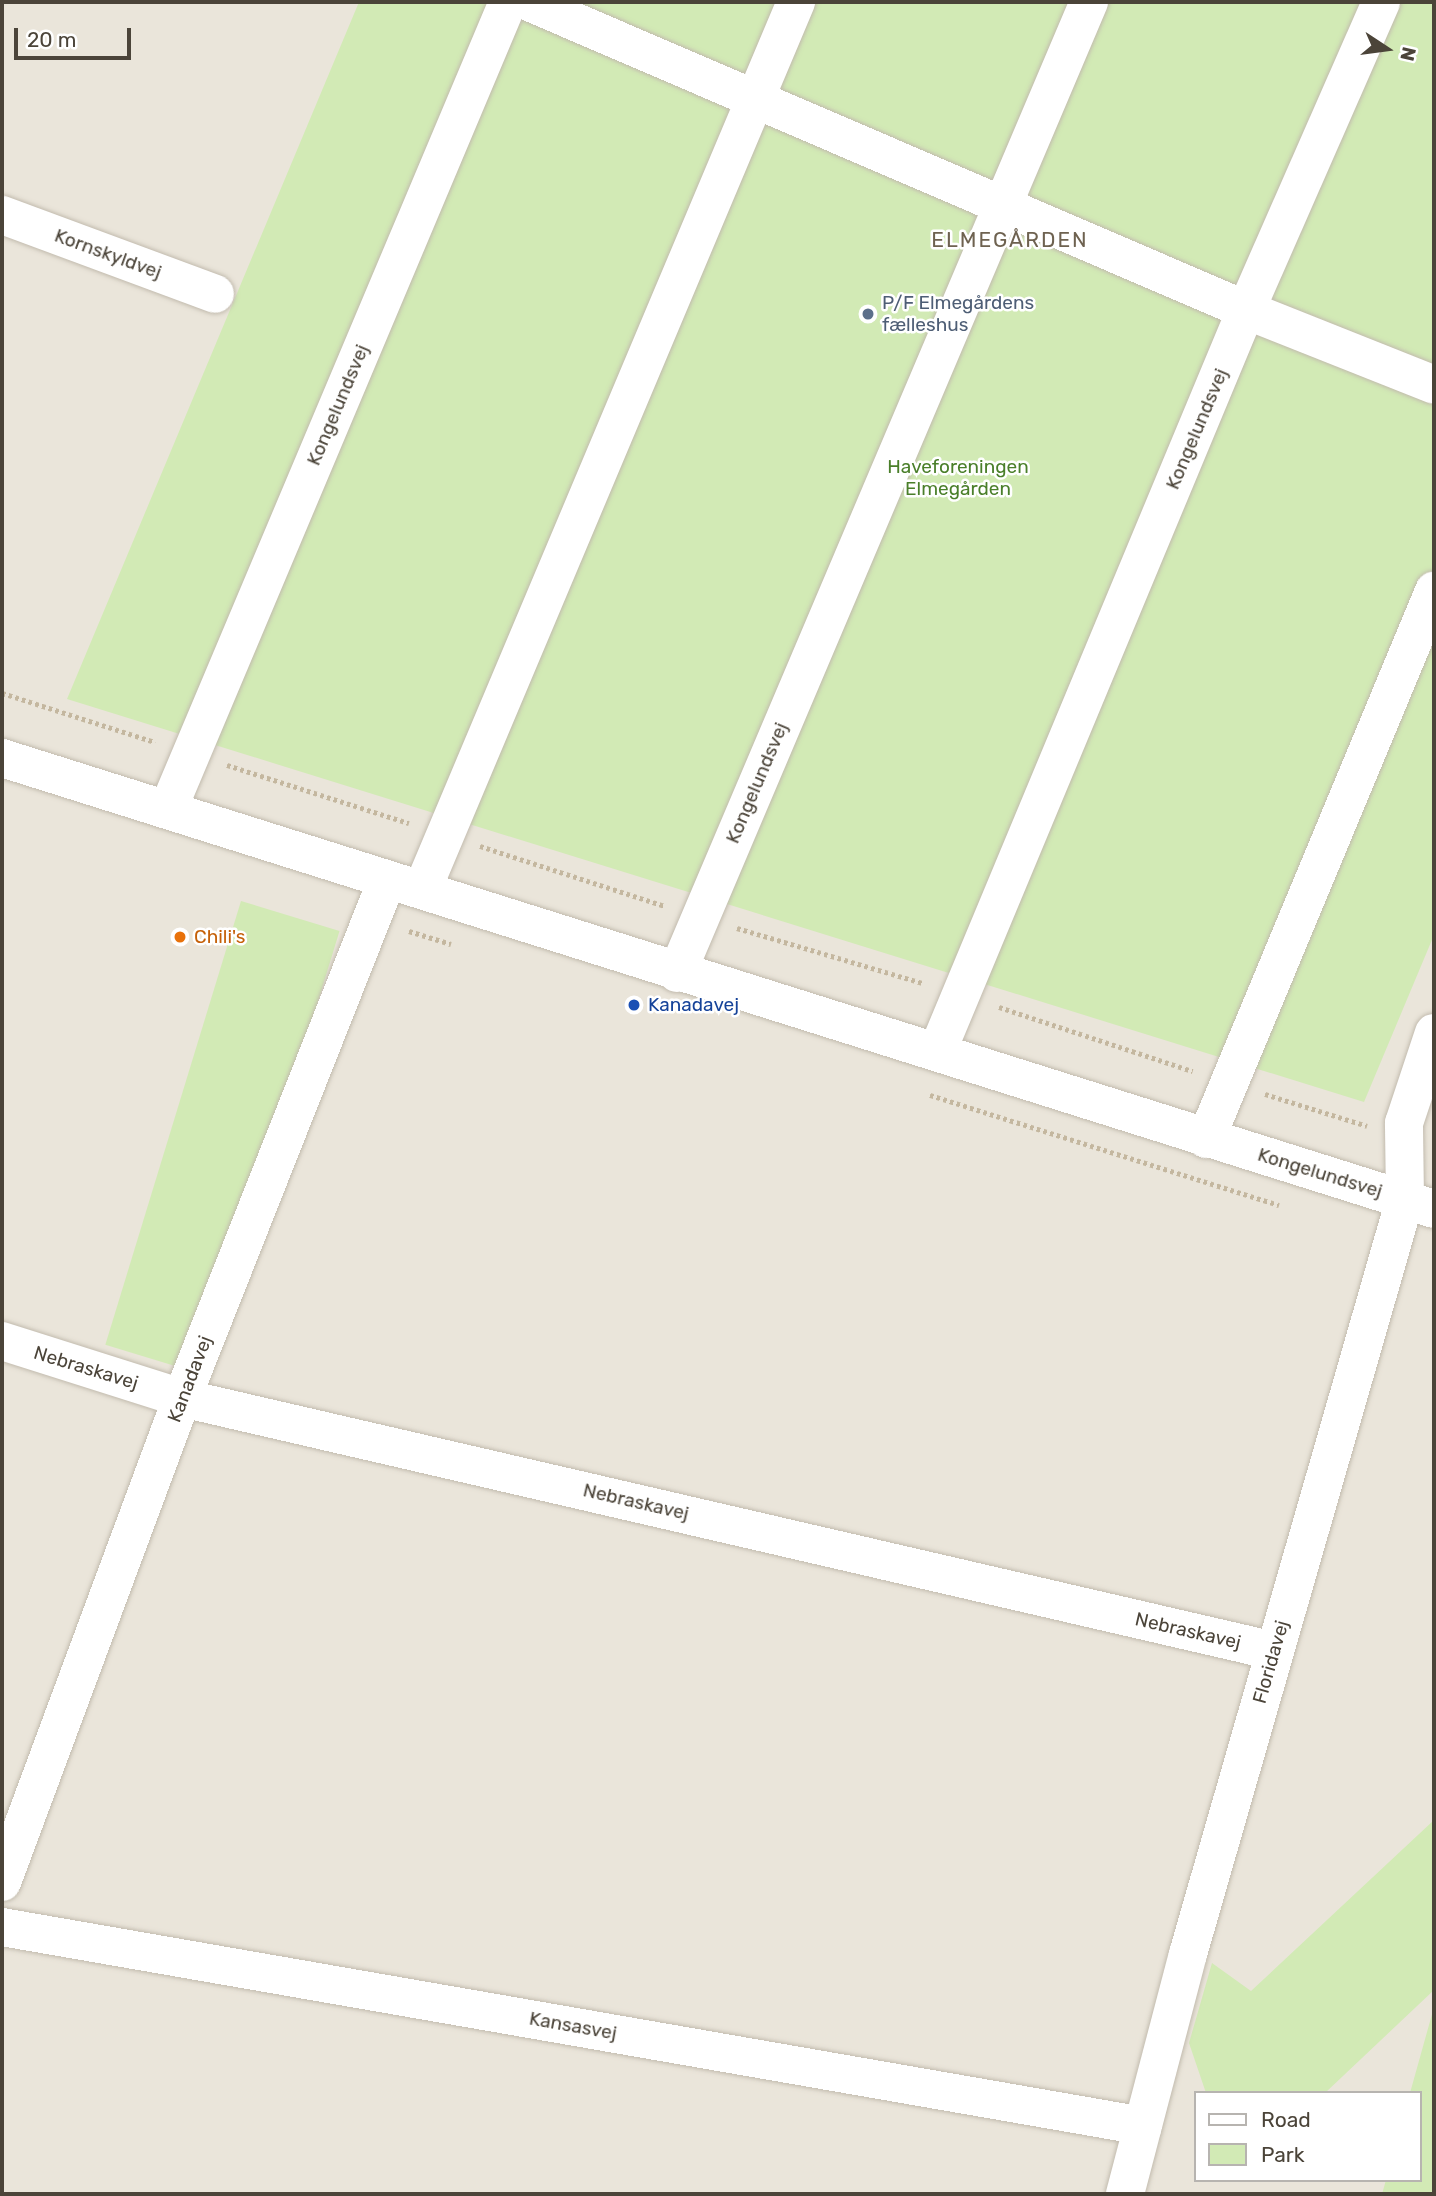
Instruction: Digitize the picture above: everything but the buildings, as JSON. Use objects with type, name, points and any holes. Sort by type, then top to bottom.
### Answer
[{"type":"street","name":"Kongelundsvej","points":[[168,809],[508,2]]},
{"type":"street","points":[[529,2],[755,96],[1000,206],[1246,310],[1434,385]]},
{"type":"street","points":[[404,885],[796,2]]},
{"type":"street","name":"Kongelundsvej","points":[[677,973],[1000,206],[1089,2]]},
{"type":"street","name":"Kongelundsvej","points":[[937,1052],[1246,310],[1381,2]]},
{"type":"street","name":"Kornskyldvej","points":[[2,215],[215,294]]},
{"type":"street","points":[[1206,1139],[1434,591]]},
{"type":"street","name":"Kongelundsvej","points":[[2,758],[677,973],[1420,1204]]},
{"type":"street","name":"Kanadavej","points":[[2,1882],[182,1398],[404,885]]},
{"type":"street","name":"Floridavej","points":[[1125,2194],[1274,1651],[1420,1204],[1404,1123],[1434,1033]]},
{"type":"street","name":"Nebraskavej","points":[[2,1341],[182,1398],[1274,1651]]},
{"type":"street","name":"Kansasvej","points":[[2,1927],[1143,2126]]},
{"type":"shaded area","points":[[2,2],[1434,2],[1434,2194],[2,2194]]},
{"type":"green space","name":"Haveforeningen Elmegården","points":[[359,2],[1434,2],[1434,935],[1364,1102],[67,699]]},
{"type":"green space","points":[[241,901],[339,931],[204,1375],[105,1345]]},
{"type":"green space","points":[[1434,1820],[1434,1990],[1327,2091],[1205,2091],[1189,2043],[1212,1963],[1251,1991]]},
{"type":"green space","points":[[1434,2007],[1434,2194],[1382,2194],[1385,2182],[1422,2182],[1422,2091],[1411,2091]]},
{"type":"place","name":"P/F Elmegårdens fælleshus","points":[[868,314]]},
{"type":"place","name":"Chili's","points":[[180,937]]},
{"type":"place","name":"Kanadavej","points":[[634,1005]]},
{"type":"district","name":"ELMEGÅRDEN","points":[[1010,240]]}]
